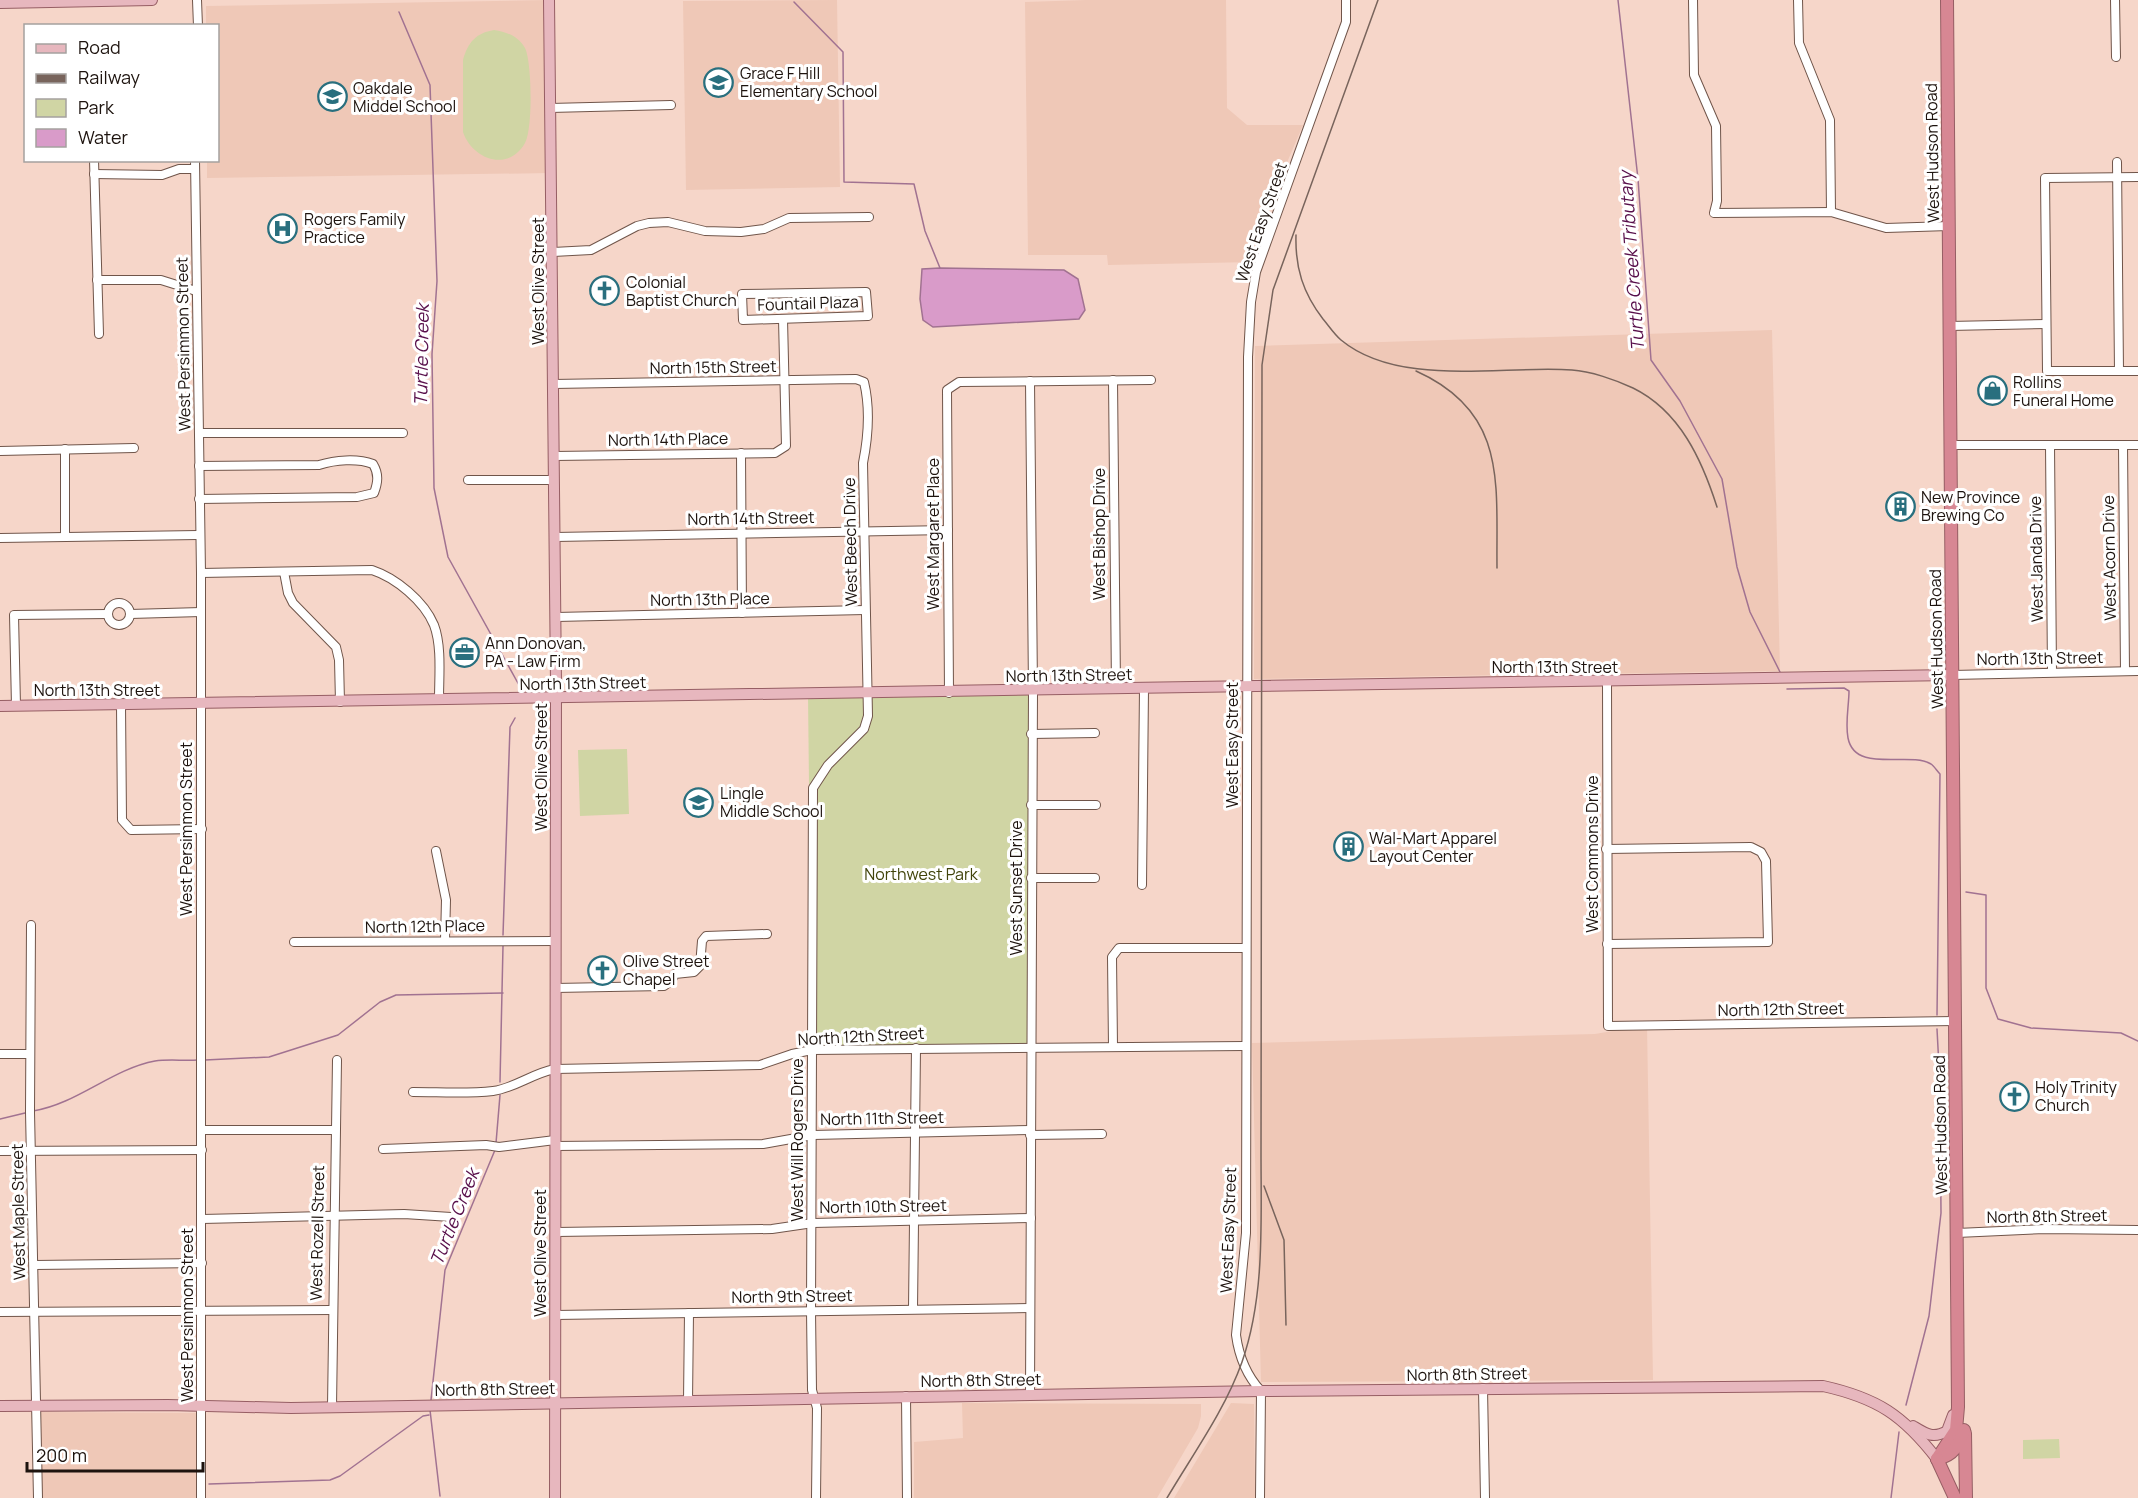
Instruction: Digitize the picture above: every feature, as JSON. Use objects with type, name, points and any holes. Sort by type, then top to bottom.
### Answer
[{"type":"highway","name":"West Hudson Road","points":[[1937,1459],[1952,1439],[1957,1419],[1958,1277],[1947,0]]},
{"type":"highway","name":"West Hudson Road","points":[[1958,1277],[1963,1297],[1966,1498]]},
{"type":"highway","points":[[1955,1498],[1937,1459],[1947,1457],[1956,1450],[1964,1430]]},
{"type":"main road","points":[[0,3],[152,0]]},
{"type":"main road","name":"West Olive Street","points":[[549,0],[556,617],[555,1498]]},
{"type":"main road","name":"North 13th Street","points":[[0,706],[201,705],[439,699],[950,693],[1116,688],[1952,675]]},
{"type":"main road","name":"West Hudson Road","points":[[1905,1421],[1930,1436],[1939,1436],[1947,1431],[1953,1422],[1952,1301],[1958,1277]]},
{"type":"main road","name":"North 8th Street","points":[[0,1406],[332,1407],[1261,1391],[1823,1386],[1851,1392],[1876,1402],[1905,1421],[1937,1459]]},
{"type":"street","points":[[197,0],[198,24]]},
{"type":"street","name":"West Easy Street","points":[[1261,1391],[1249,1378],[1238,1349],[1236,1335],[1246,1233],[1248,357],[1251,302],[1256,272],[1346,22],[1346,0]]},
{"type":"street","points":[[1693,0],[1694,75],[1716,126],[1717,201],[1714,213],[1831,212],[1886,228],[1949,226]]},
{"type":"street","points":[[1798,0],[1799,43],[1830,120],[1831,212]]},
{"type":"street","points":[[2115,0],[2116,57]]},
{"type":"street","points":[[550,108],[671,105]]},
{"type":"street","points":[[94,162],[99,334]]},
{"type":"street","points":[[2117,162],[2119,371]]},
{"type":"street","points":[[94,174],[162,175],[195,165]]},
{"type":"street","name":"West Persimmon Street","points":[[195,165],[200,433],[198,535],[201,573],[201,1498]]},
{"type":"street","points":[[2138,177],[2045,178],[2047,371],[2138,371]]},
{"type":"street","points":[[553,252],[591,250],[637,226],[649,223],[668,222],[705,231],[741,232],[764,229],[789,218],[869,217]]},
{"type":"street","points":[[98,280],[161,280],[196,291]]},
{"type":"street","name":"Fountail Plaza","points":[[866,292],[868,316],[783,318],[743,320],[742,294],[866,292]]},
{"type":"street","points":[[783,318],[785,381]]},
{"type":"street","points":[[1949,326],[2046,324]]},
{"type":"street","name":"North 15th Street","points":[[553,384],[856,379],[864,382],[866,391]]},
{"type":"street","name":"West Bishop Drive","points":[[1113,380],[1116,688]]},
{"type":"street","points":[[1030,381],[1151,380]]},
{"type":"street","name":"North 14th Place","points":[[554,456],[775,453],[786,446],[785,381]]},
{"type":"street","name":"West Margaret Place","points":[[950,693],[947,390],[959,382],[1030,381]]},
{"type":"street","name":"West Sunset Drive","points":[[1029,1395],[1033,690],[1030,381]]},
{"type":"street","name":"West Beech Drive","points":[[866,391],[864,531],[868,693]]},
{"type":"street","points":[[200,433],[403,433]]},
{"type":"street","points":[[1950,445],[2138,445]]},
{"type":"street","name":"West Janda Drive","points":[[2050,445],[2052,672]]},
{"type":"street","name":"West Acorn Drive","points":[[2123,445],[2125,671]]},
{"type":"street","points":[[0,451],[134,448]]},
{"type":"street","points":[[65,449],[65,537]]},
{"type":"street","points":[[741,453],[742,613]]},
{"type":"street","points":[[199,499],[357,497],[374,493],[378,483],[377,470],[373,464],[365,461],[330,462],[319,465],[200,466]]},
{"type":"street","points":[[468,480],[554,480]]},
{"type":"street","name":"North 14th Street","points":[[555,537],[948,530]]},
{"type":"street","points":[[0,538],[198,535]]},
{"type":"street","points":[[201,573],[372,570],[387,575],[408,592],[434,623],[437,636],[439,699]]},
{"type":"street","points":[[284,572],[288,593],[293,603],[336,647],[339,660],[340,702]]},
{"type":"street","points":[[119,603],[126,605],[130,614],[127,622],[120,625],[111,621],[108,614],[112,605],[119,603]]},
{"type":"street","name":"North 13th Place","points":[[556,617],[865,610]]},
{"type":"street","points":[[130,614],[201,612]]},
{"type":"street","points":[[16,706],[14,615],[108,614]]},
{"type":"street","name":"North 13th Street","points":[[1952,675],[2138,671]]},
{"type":"street","name":"West Commons Drive","points":[[1607,682],[1608,1026]]},
{"type":"street","points":[[1142,885],[1144,688]]},
{"type":"street","name":"West Will Rogers Drive","points":[[816,1498],[817,1408],[813,1399],[811,1311],[813,788],[828,765],[864,729],[868,716],[868,693]]},
{"type":"street","points":[[121,705],[122,820],[130,830],[201,829]]},
{"type":"street","points":[[1031,734],[1095,734]]},
{"type":"street","points":[[1031,805],[1096,805]]},
{"type":"street","points":[[1606,849],[1751,847],[1761,852],[1766,861],[1768,942],[1607,944]]},
{"type":"street","points":[[436,851],[446,900],[445,940]]},
{"type":"street","points":[[1031,878],[1095,878]]},
{"type":"street","name":"West Maple Street","points":[[31,925],[29,1054],[38,1498]]},
{"type":"street","points":[[555,988],[664,986],[675,974],[694,972],[700,966],[702,941],[706,936],[767,934]]},
{"type":"street","name":"North 12th Place","points":[[294,942],[555,941]]},
{"type":"street","points":[[1113,1047],[1112,957],[1119,948],[1246,948]]},
{"type":"street","name":"North 12th Street","points":[[1608,1026],[1955,1021]]},
{"type":"street","name":"North 12th Street","points":[[413,1092],[494,1091],[512,1086],[536,1073],[555,1069],[760,1065],[812,1050],[1031,1046],[1245,1046]]},
{"type":"street","points":[[913,1309],[916,1048]]},
{"type":"street","points":[[0,1054],[29,1054]]},
{"type":"street","name":"West Rozell Street","points":[[332,1407],[332,1218],[337,1060]]},
{"type":"street","points":[[202,1130],[334,1130]]},
{"type":"street","name":"North 11th Street","points":[[383,1149],[486,1145],[499,1147],[555,1143],[763,1144],[813,1134],[915,1132],[1102,1134]]},
{"type":"street","points":[[0,1151],[202,1150]]},
{"type":"street","points":[[202,1220],[332,1218],[404,1214],[451,1217]]},
{"type":"street","name":"North 10th Street","points":[[556,1232],[772,1229],[813,1222],[1031,1218]]},
{"type":"street","name":"North 8th Street","points":[[1957,1233],[2010,1229],[2138,1230]]},
{"type":"street","points":[[35,1265],[202,1263]]},
{"type":"street","name":"North 9th Street","points":[[555,1315],[1030,1308]]},
{"type":"street","points":[[0,1312],[332,1310]]},
{"type":"street","points":[[688,1401],[689,1312]]},
{"type":"street","points":[[1483,1388],[1485,1498]]},
{"type":"street","points":[[1260,1498],[1261,1391]]},
{"type":"street","points":[[906,1396],[907,1498]]},
{"type":"shaded area","points":[[549,0],[551,173],[207,178],[207,162],[219,162],[219,24],[206,24],[206,6]]},
{"type":"shaded area","points":[[837,0],[840,187],[686,190],[683,1]]},
{"type":"shaded area","points":[[1226,0],[1227,108],[1247,125],[1303,125],[1265,214],[1253,262],[1108,265],[1107,255],[1028,255],[1025,2]]},
{"type":"shaded area","points":[[1772,330],[1780,671],[1254,679],[1255,346]]},
{"type":"shaded area","points":[[1647,1025],[1653,1380],[1261,1382],[1252,1043],[1595,1034]]},
{"type":"shaded area","points":[[962,1403],[1201,1404],[1201,1416],[1198,1428],[1157,1498],[914,1498],[914,1442],[963,1438]]},
{"type":"shaded area","points":[[1231,1403],[1254,1404],[1255,1498],[1174,1498]]},
{"type":"shaded area","points":[[39,1412],[201,1413],[198,1498],[39,1498]]},
{"type":"green space","points":[[494,30],[512,35],[525,48],[530,81],[529,124],[525,143],[518,152],[509,158],[500,160],[491,159],[474,149],[463,132],[463,60],[467,48],[474,39],[482,33]]},
{"type":"green space","name":"Northwest Park","points":[[1033,690],[1031,1046],[812,1050],[808,695]]},
{"type":"green space","points":[[627,749],[629,814],[580,816],[578,750]]},
{"type":"green space","points":[[2059,1439],[2060,1458],[2023,1459],[2023,1440]]},
{"type":"water","points":[[922,269],[1064,270],[1078,279],[1085,310],[1079,319],[933,327],[923,320],[920,299]]},
{"type":"waterway","name":"Turtle Creek Tributary","points":[[1618,0],[1638,179],[1651,360],[1680,401],[1722,479],[1737,567],[1750,612],[1780,672]]},
{"type":"waterway","name":"Turtle Creek Tributary","points":[[794,2],[843,52],[844,182],[914,184],[925,231],[940,268]]},
{"type":"waterway","name":"Turtle Creek","points":[[399,12],[430,85],[437,281],[432,354],[434,488],[448,557],[519,685]]},
{"type":"waterway","name":"Turtle Creek Tributary","points":[[1787,689],[1844,688],[1849,691],[1847,732],[1853,749],[1872,759],[1921,761],[1931,764],[1940,774],[1937,1015]]},
{"type":"waterway","name":"Turtle Creek","points":[[503,935],[510,727],[515,718]]},
{"type":"waterway","name":"Turtle Creek Tributary","points":[[1966,892],[1986,895],[1986,988],[1998,1019],[2031,1028],[2121,1033],[2138,1041]]},
{"type":"waterway","name":"Turtle Creek","points":[[500,1082],[503,946]]},
{"type":"waterway","name":"Turtle Creek Tributary","points":[[205,1060],[269,1057],[338,1035],[380,1002],[396,995],[503,993]]},
{"type":"waterway","name":"Turtle Creek Tributary","points":[[1937,1029],[1940,1086]]},
{"type":"waterway","name":"Turtle Creek Tributary","points":[[33,1111],[65,1101],[139,1065],[160,1060],[198,1060]]},
{"type":"waterway","name":"Turtle Creek","points":[[496,1143],[500,1095]]},
{"type":"waterway","name":"Turtle Creek Tributary","points":[[1906,1405],[1929,1316],[1941,1213],[1940,1097]]},
{"type":"waterway","name":"Turtle Creek Tributary","points":[[0,1119],[25,1113]]},
{"type":"waterway","name":"Turtle Creek","points":[[431,1400],[445,1270],[495,1150]]},
{"type":"waterway","name":"Turtle Creek","points":[[430,1410],[440,1496]]},
{"type":"waterway","points":[[209,1484],[330,1480],[340,1476],[423,1416],[429,1415]]},
{"type":"waterway","name":"Turtle Creek Tributary","points":[[1891,1498],[1899,1432]]},
{"type":"railway","points":[[1167,1498],[1218,1415],[1235,1380],[1249,1337],[1258,1285],[1261,1205],[1262,365],[1273,290],[1378,0]]},
{"type":"railway","points":[[1296,235],[1297,258],[1305,290],[1316,309],[1341,340],[1365,355],[1392,364],[1421,369],[1572,370],[1595,374],[1633,388],[1664,410],[1676,423],[1696,455],[1717,507]]},
{"type":"railway","points":[[1416,371],[1446,388],[1467,407],[1482,429],[1491,453],[1495,480],[1497,568]]},
{"type":"railway","points":[[1264,1186],[1284,1240],[1286,1325]]},
{"type":"place","name":"Grace F Hill Elementary School","points":[[719,82]]},
{"type":"place","name":"Oakdale Middel School","points":[[332,97]]},
{"type":"place","name":"Rogers Family Practice","points":[[283,228]]},
{"type":"place","name":"Colonial Baptist Church","points":[[605,291]]},
{"type":"place","name":"Rollins Funeral Home","points":[[1992,391]]},
{"type":"place","name":"New Province Brewing Co","points":[[1900,506]]},
{"type":"place","name":"Ann Donovan, PA - Law Firm","points":[[464,652]]},
{"type":"place","name":"Lingle Middle School","points":[[699,802]]},
{"type":"place","name":"Wal-Mart Apparel Layout Center","points":[[1348,847]]},
{"type":"place","name":"Olive Street Chapel","points":[[602,970]]},
{"type":"place","name":"Holy Trinity Church","points":[[2014,1096]]}]
